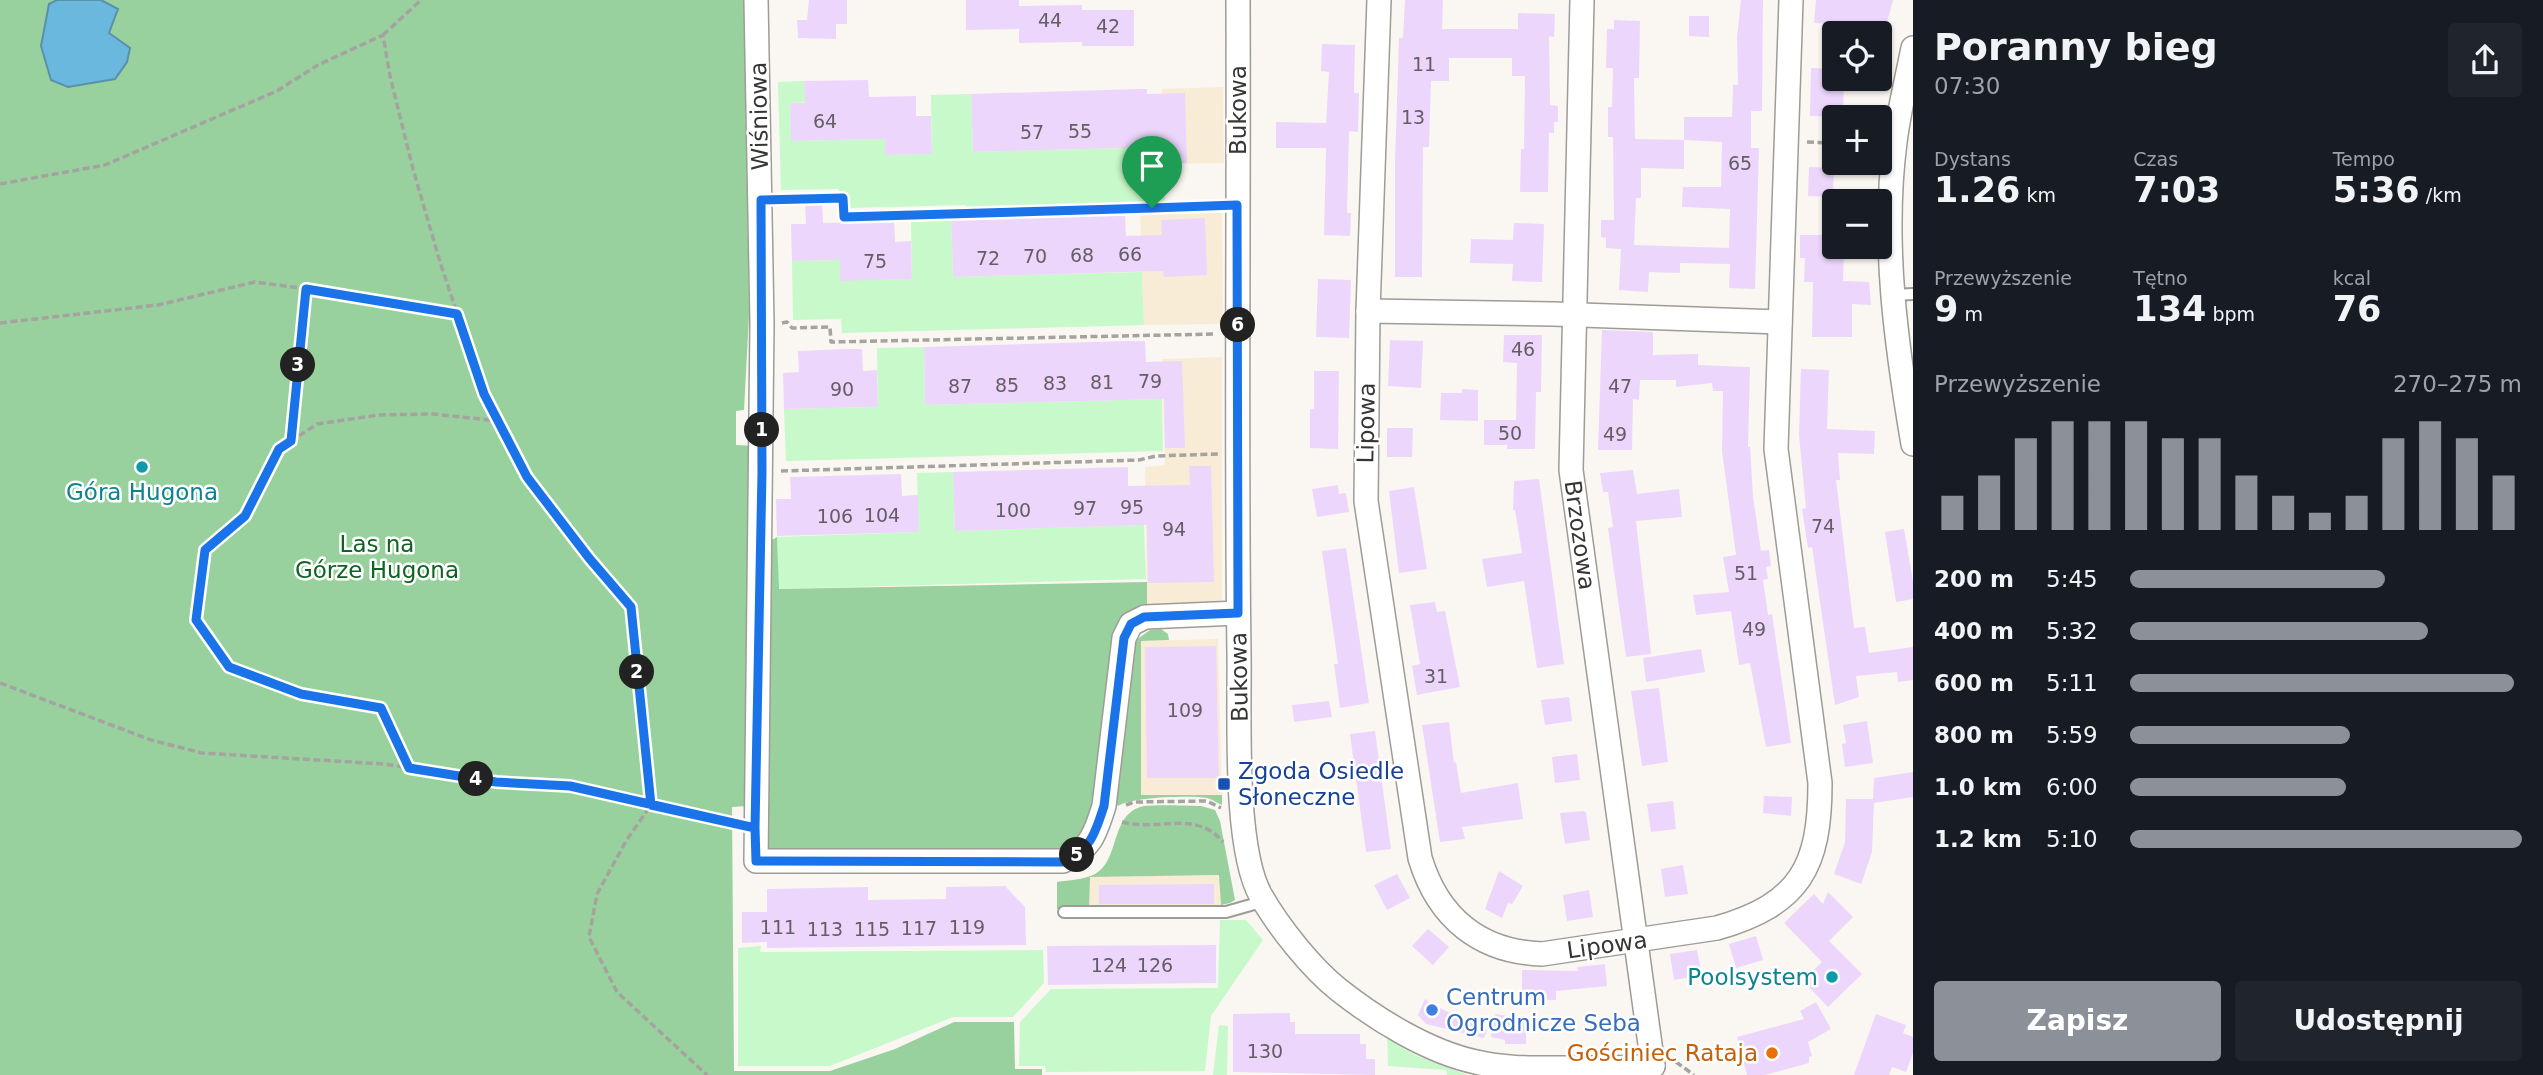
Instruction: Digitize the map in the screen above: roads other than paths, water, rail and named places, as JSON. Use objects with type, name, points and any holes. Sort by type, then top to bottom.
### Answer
[{"type":"street","name":"Wiśniowa","points":[[756,0],[761,200],[762,472],[756,861],[1063,862],[1079,855],[1098,827],[1104,806],[1124,638],[1131,624],[1144,617],[1159,615],[1238,613]]},
{"type":"street","name":"Bukowa","points":[[1238,0],[1238,613],[1242,804],[1254,880],[1265,901],[1311,962],[1337,988],[1438,1051],[1480,1063],[1509,1067],[1629,1068],[1659,1071]]},
{"type":"street","name":"Lipowa","points":[[1379,0],[1368,311],[1366,501],[1420,858],[1424,871],[1449,912],[1475,935],[1500,948],[1520,953],[1542,954],[1717,928],[1740,921],[1780,900],[1804,873],[1817,838],[1820,783],[1776,449],[1791,0]]},
{"type":"street","name":"Brzozowa","points":[[1582,0],[1571,470],[1635,941],[1659,1071]]},
{"type":"street","points":[[1913,48],[1895,144],[1889,236],[1902,295],[1913,444]]},
{"type":"street","points":[[1368,311],[1573,314],[1780,322]]},
{"type":"lane","points":[[1064,912],[1226,912],[1265,901]]},
{"type":"water","points":[[57,0],[101,0],[118,9],[109,33],[130,48],[127,62],[115,79],[68,87],[51,80],[41,46],[49,4]]},
{"type":"place","name":"Góra Hugona","points":[[142,467]]},
{"type":"place","name":"Zgoda Osiedle Słoneczne","points":[[1224,784]]},
{"type":"place","name":"Poolsystem","points":[[1832,977]]},
{"type":"place","name":"Centrum Ogrodnicze Seba","points":[[1432,1010]]},
{"type":"place","name":"Gościniec Rataja","points":[[1772,1053]]},
{"type":"park label","name":"Las na Górze Hugona","points":[[377,557]]}]
